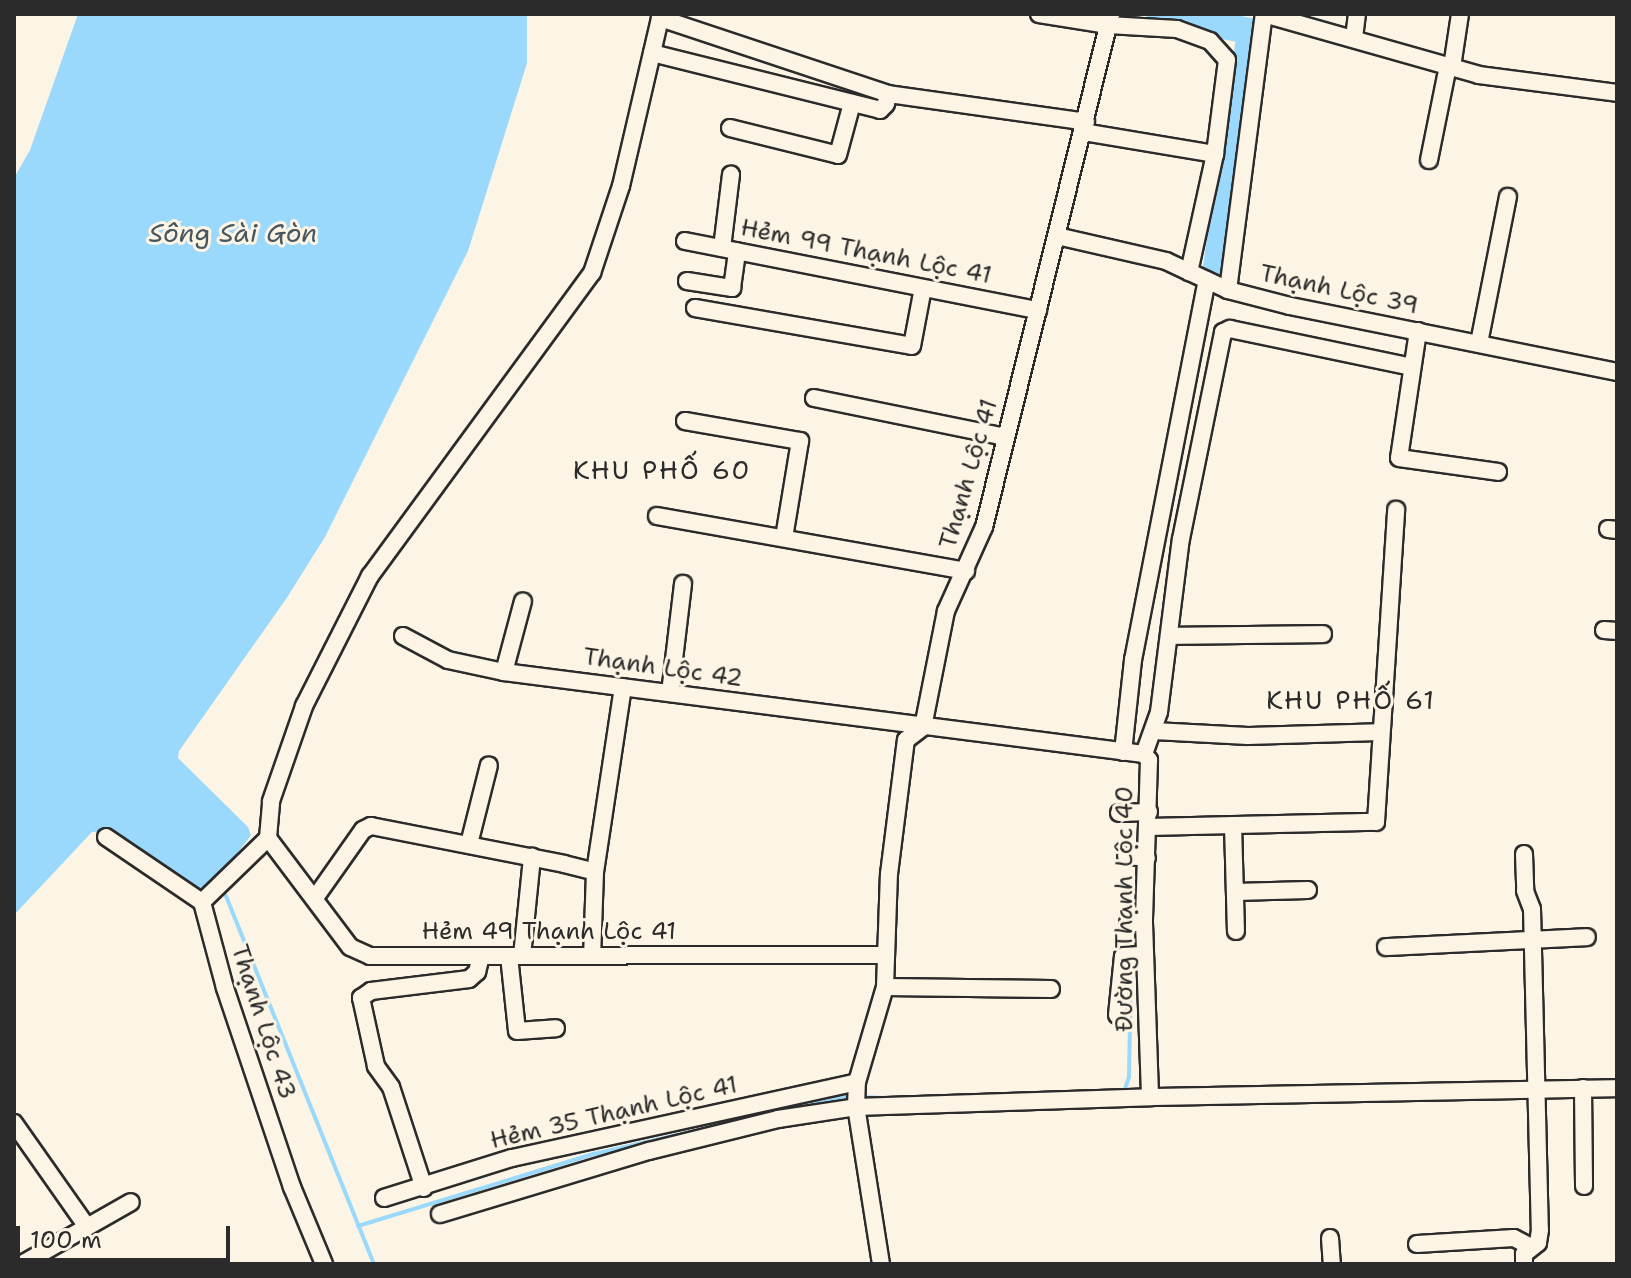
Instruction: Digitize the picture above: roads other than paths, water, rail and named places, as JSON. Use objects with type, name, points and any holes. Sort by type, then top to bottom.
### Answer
[{"type":"street","points":[[1039,14],[1110,19],[1177,29],[1210,41],[1227,60],[1215,154],[1189,272]]},
{"type":"street","points":[[1228,290],[1264,14],[1479,75],[1617,93]]},
{"type":"street","points":[[1354,38],[1357,14]]},
{"type":"street","points":[[1429,160],[1460,14]]},
{"type":"street","points":[[106,837],[202,902],[268,838],[271,801],[304,706],[370,576],[592,273],[621,186],[660,16],[888,94],[1085,127],[1215,154]]},
{"type":"street","name":"Thạnh Lộc 41","points":[[856,1107],[857,1082],[885,987],[889,874],[906,740],[923,727],[946,611],[984,527],[1110,19]]},
{"type":"street","points":[[652,53],[880,110],[886,104],[888,94]]},
{"type":"street","points":[[730,128],[838,155],[852,103]]},
{"type":"street","points":[[687,281],[732,288],[731,175]]},
{"type":"street","points":[[1479,343],[1508,197]]},
{"type":"street","name":"Thạnh Lộc 39","points":[[1057,236],[1166,261],[1228,290],[1290,306],[1617,372]]},
{"type":"street","name":"Hẻm 99 Thạnh Lộc 41","points":[[685,241],[1038,310]]},
{"type":"street","points":[[1123,752],[1133,660],[1207,280]]},
{"type":"street","points":[[695,308],[912,346],[923,288]]},
{"type":"street","points":[[1144,754],[1154,731],[1181,539],[1223,332],[1230,329],[1412,367]]},
{"type":"street","points":[[1418,331],[1399,458],[1498,472]]},
{"type":"street","points":[[814,398],[1006,437]]},
{"type":"street","points":[[685,421],[800,441],[784,538]]},
{"type":"street","points":[[1119,813],[1148,819],[1233,825],[1376,822],[1379,732],[1396,510]]},
{"type":"street","points":[[657,516],[966,571]]},
{"type":"street","points":[[670,693],[683,584]]},
{"type":"street","points":[[504,672],[523,601]]},
{"type":"street","points":[[1169,636],[1323,634]]},
{"type":"street","name":"Thạnh Lộc 42","points":[[403,636],[448,660],[504,672],[923,727]]},
{"type":"street","points":[[592,956],[595,872],[623,687]]},
{"type":"street","name":"Đường Thạnh Lộc 40","points":[[923,727],[1144,754],[1149,760],[1147,858],[1136,923],[1145,955],[1150,1097]]},
{"type":"street","points":[[1154,731],[1248,736],[1379,732]]},
{"type":"street","points":[[469,844],[489,765]]},
{"type":"street","points":[[1233,825],[1236,931]]},
{"type":"street","points":[[315,898],[366,827],[390,827],[595,872]]},
{"type":"street","name":"Hẻm 49 Thạnh Lộc 41","points":[[268,838],[350,947],[370,956],[886,955]]},
{"type":"street","points":[[1524,854],[1525,891],[1532,909],[1540,1230],[1538,1243],[1524,1254],[1524,1264]]},
{"type":"street","points":[[1126,856],[1147,858]]},
{"type":"street","points":[[532,857],[516,956],[517,1031],[556,1028]]},
{"type":"street","points":[[1235,892],[1308,890]]},
{"type":"street","name":"Thạnh Lộc 43","points":[[202,902],[225,988],[292,1187],[324,1264]]},
{"type":"street","points":[[1386,947],[1587,937]]},
{"type":"street","points":[[1117,1015],[1123,956],[1145,955]]},
{"type":"street","points":[[424,1188],[391,1087],[376,1066],[361,998],[371,991],[469,979],[477,972],[481,956]]},
{"type":"street","points":[[885,987],[1051,989]]},
{"type":"street","name":"Hẻm 35 Thạnh Lộc 41","points":[[384,1198],[512,1158],[857,1082]]},
{"type":"street","points":[[1583,1088],[1584,1186]]},
{"type":"street","points":[[440,1214],[649,1151],[778,1119],[856,1107],[1150,1097],[1617,1088]]},
{"type":"street","points":[[856,1107],[881,1264]]},
{"type":"street","points":[[14,1123],[87,1227]]},
{"type":"street","points":[[22,1264],[131,1202]]},
{"type":"street","points":[[1330,1238],[1332,1264]]},
{"type":"street","points":[[1417,1244],[1514,1238],[1531,1247]]},
{"type":"water","name":"Sông Sài Gòn","points":[[78,14],[527,14],[527,63],[468,251],[325,537],[286,599],[179,751],[178,758],[248,827],[251,835],[234,858],[202,888],[188,887],[107,831],[92,832],[14,915],[14,178],[30,150]]},
{"type":"waterway","points":[[1159,14],[1250,31],[1216,268]]},
{"type":"waterway","points":[[226,896],[374,1264]]},
{"type":"waterway","points":[[1119,1093],[1125,1089],[1129,1077],[1131,966]]},
{"type":"waterway","points":[[358,1226],[594,1154],[850,1096]]},
{"type":"waterway","points":[[859,1097],[886,1098]]},
{"type":"district","name":"KHU PHỐ 60","points":[[662,470]]},
{"type":"district","name":"KHU PHỐ 61","points":[[1351,700]]}]
